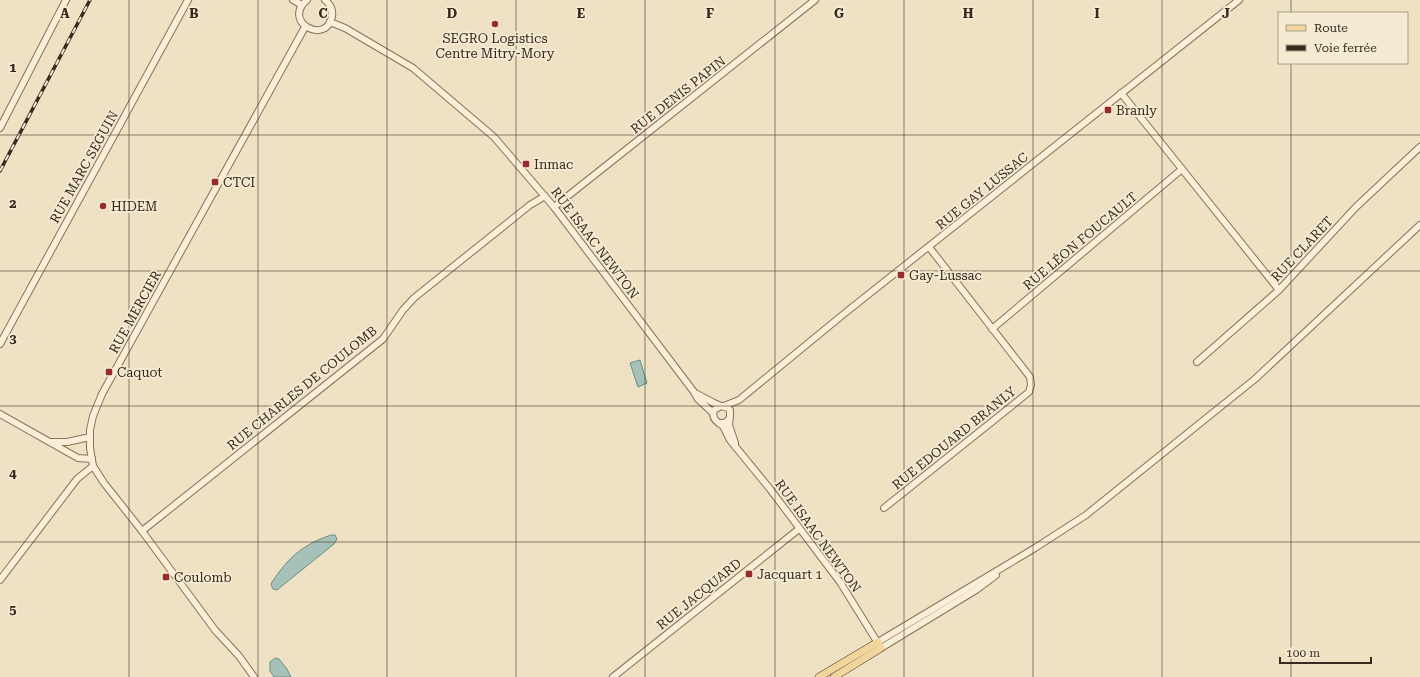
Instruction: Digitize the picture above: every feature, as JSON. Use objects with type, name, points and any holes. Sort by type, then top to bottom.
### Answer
[{"type":"main road","points":[[819,677],[880,645]]},
{"type":"main road","points":[[834,677],[880,645]]},
{"type":"street","points":[[0,128],[66,0]]},
{"type":"street","name":"RUE MARC SEGUIN","points":[[0,344],[188,0]]},
{"type":"street","points":[[293,0],[302,5]]},
{"type":"street","points":[[306,0],[299,13],[305,27],[310,29],[322,29],[330,22],[332,12],[331,7],[325,0]]},
{"type":"street","name":"RUE DENIS PAPIN","points":[[554,207],[815,0]]},
{"type":"street","name":"RUE GAY LUSSAC","points":[[722,406],[739,400],[1239,0]]},
{"type":"street","name":"RUE ISAAC NEWTON","points":[[330,22],[345,28],[413,68],[494,138],[554,207],[698,399],[713,413]]},
{"type":"street","name":"RUE MERCIER","points":[[254,677],[239,656],[221,637],[142,531],[104,483],[93,466],[90,437],[93,416],[102,394],[305,27]]},
{"type":"street","points":[[1121,93],[1279,290]]},
{"type":"street","name":"RUE CLARET","points":[[1197,362],[1279,290],[1356,207],[1420,147]]},
{"type":"street","name":"RUE LÉON FOUCAULT","points":[[992,329],[1182,169]]},
{"type":"street","name":"RUE CHARLES DE COULOMB","points":[[142,531],[383,339],[403,310],[414,298],[530,206],[545,196]]},
{"type":"street","points":[[880,645],[1086,515],[1255,380],[1420,225]]},
{"type":"street","name":"RUE EDOUARD BRANLY","points":[[884,508],[1029,392],[1031,385],[1030,377],[929,247]]},
{"type":"street","name":"RUE ISAAC NEWTON","points":[[694,392],[722,406]]},
{"type":"street","name":"RUE GAY LUSSAC","points":[[730,416],[739,400]]},
{"type":"street","points":[[722,406],[728,408],[730,416],[725,423],[719,423],[714,419],[713,413],[715,408],[722,406]]},
{"type":"street","points":[[0,414],[78,458],[92,458]]},
{"type":"street","name":"RUE ISAAC NEWTON","points":[[730,416],[729,425],[736,446]]},
{"type":"street","name":"RUE ISAAC NEWTON","points":[[719,423],[723,426],[730,440],[840,582],[880,645]]},
{"type":"street","points":[[48,442],[66,442],[90,437]]},
{"type":"street","points":[[0,580],[77,479],[93,466]]},
{"type":"street","name":"RUE JACQUARD","points":[[613,677],[799,529]]},
{"type":"water","points":[[640,360],[647,383],[638,387],[630,363]]},
{"type":"water","points":[[331,535],[335,535],[337,539],[334,544],[277,590],[273,589],[271,585],[272,582],[290,559],[312,543]]},
{"type":"water","points":[[275,658],[279,659],[291,677],[274,677],[270,671],[270,662]]},
{"type":"railway","points":[[0,171],[90,0]]},
{"type":"place","name":"SEGRO Logistics Centre Mitry-Mory","points":[[495,24]]},
{"type":"place","name":"Branly","points":[[1108,110]]},
{"type":"place","name":"Inmac","points":[[526,164]]},
{"type":"place","name":"CTCI","points":[[215,182]]},
{"type":"place","name":"HIDEM","points":[[103,206]]},
{"type":"place","name":"Gay-Lussac","points":[[901,275]]},
{"type":"place","name":"Caquot","points":[[109,372]]},
{"type":"place","name":"Jacquart 1","points":[[749,574]]},
{"type":"place","name":"Coulomb","points":[[166,577]]}]
